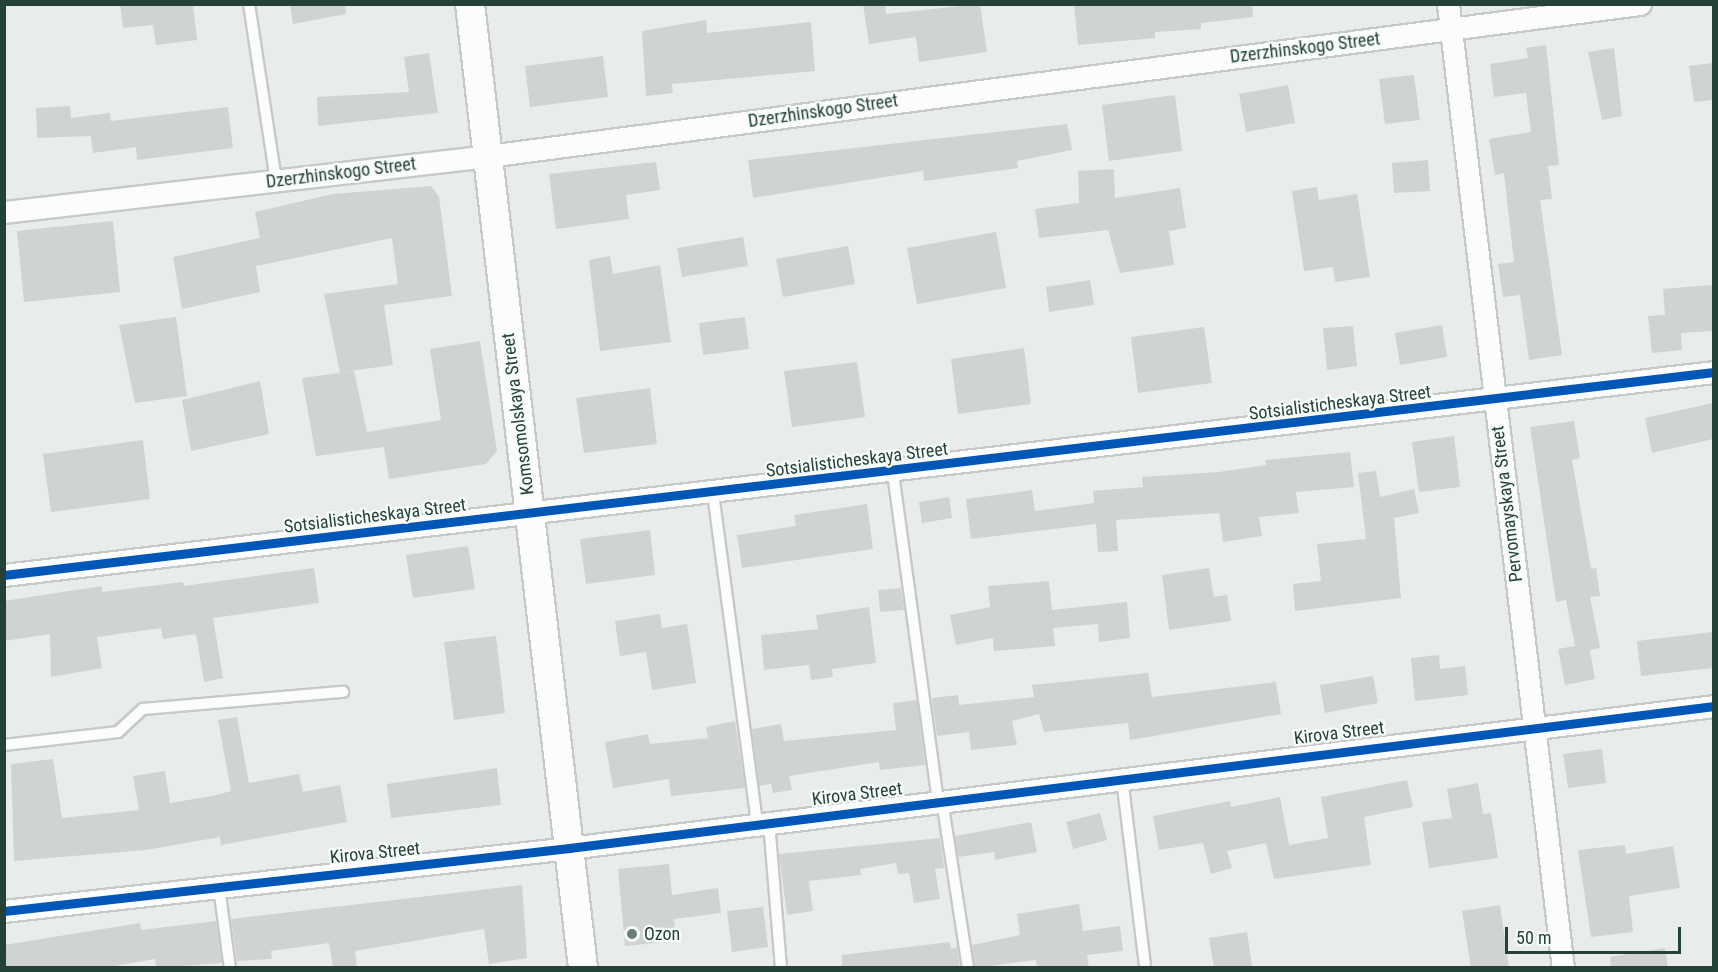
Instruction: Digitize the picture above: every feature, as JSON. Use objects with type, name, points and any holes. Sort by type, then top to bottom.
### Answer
[{"type":"main road","name":"Komsomolskaya Street","points":[[470,4],[583,968]]},
{"type":"street","name":"Pervomayskaya Street","points":[[1448,4],[1563,968]]},
{"type":"street","name":"Dzerzhinskogo Street","points":[[4,212],[488,156],[1640,4]]},
{"type":"street","name":"Sotsialisticheskaya Street","points":[[4,575],[893,473],[1495,401],[1713,372]]},
{"type":"street","name":"Kirova Street","points":[[4,911],[569,848],[1534,725],[1713,706]]},
{"type":"lane","points":[[249,4],[276,180]]},
{"type":"lane","points":[[893,473],[940,800],[968,968]]},
{"type":"lane","points":[[713,494],[763,823],[781,968]]},
{"type":"lane","points":[[4,745],[118,732],[143,709],[343,692]]},
{"type":"lane","points":[[1122,777],[1145,964]]},
{"type":"lane","points":[[219,887],[230,968]]},
{"type":"building","points":[[120,4],[193,4],[197,40],[156,45],[153,25],[123,28]]},
{"type":"building","points":[[290,4],[345,4],[346,14],[293,24]]},
{"type":"building","points":[[863,4],[885,4],[886,14],[980,4],[987,52],[919,62],[916,37],[869,44]]},
{"type":"building","points":[[1074,4],[1252,4],[1253,17],[1201,23],[1201,29],[1155,32],[1155,38],[1078,45]]},
{"type":"building","points":[[706,20],[707,33],[811,22],[815,71],[672,84],[673,93],[646,96],[642,31]]},
{"type":"building","points":[[1546,45],[1559,165],[1548,166],[1552,199],[1540,200],[1562,355],[1529,360],[1520,295],[1503,297],[1498,264],[1514,262],[1504,173],[1495,175],[1489,139],[1531,132],[1526,93],[1494,97],[1490,64],[1528,58],[1526,48]]},
{"type":"building","points":[[1614,48],[1622,116],[1602,120],[1588,52]]},
{"type":"building","points":[[429,53],[438,113],[318,126],[317,97],[409,92],[404,57]]},
{"type":"building","points":[[603,56],[608,97],[530,107],[525,66]]},
{"type":"building","points":[[1713,63],[1713,100],[1694,102],[1689,66]]},
{"type":"building","points":[[1414,75],[1420,120],[1385,124],[1379,79]]},
{"type":"building","points":[[1288,85],[1295,123],[1246,132],[1239,94]]},
{"type":"building","points":[[1175,95],[1182,151],[1109,161],[1102,105]]},
{"type":"building","points":[[70,106],[71,118],[110,113],[111,121],[228,107],[233,148],[137,160],[136,147],[93,153],[91,136],[37,138],[36,108]]},
{"type":"building","points":[[1067,124],[1072,150],[1017,161],[1018,168],[924,181],[923,171],[753,198],[748,160]]},
{"type":"building","points":[[1428,160],[1430,191],[1394,193],[1392,163]]},
{"type":"building","points":[[656,162],[660,190],[626,195],[629,219],[556,229],[549,174]]},
{"type":"building","points":[[1114,169],[1115,198],[1180,188],[1186,228],[1169,231],[1174,265],[1120,273],[1108,230],[1039,238],[1035,209],[1079,203],[1078,171]]},
{"type":"building","points":[[431,186],[439,197],[452,296],[384,305],[393,365],[343,372],[354,371],[367,432],[441,420],[430,349],[480,341],[497,451],[486,464],[389,479],[384,447],[316,456],[302,378],[340,373],[324,294],[398,284],[392,238],[256,266],[260,292],[182,309],[173,257],[260,238],[255,212],[333,194]]},
{"type":"building","points":[[1317,187],[1319,200],[1357,194],[1370,277],[1335,282],[1333,267],[1304,271],[1292,191]]},
{"type":"building","points":[[113,221],[120,292],[24,302],[17,231]]},
{"type":"building","points":[[996,232],[1006,288],[917,304],[907,248]]},
{"type":"building","points":[[743,237],[748,266],[682,277],[677,248]]},
{"type":"building","points":[[848,246],[855,284],[783,297],[776,259]]},
{"type":"building","points":[[610,256],[613,274],[660,265],[671,342],[600,351],[589,260]]},
{"type":"building","points":[[1090,280],[1094,305],[1049,312],[1046,287]]},
{"type":"building","points":[[1712,285],[1713,331],[1681,333],[1682,350],[1652,353],[1648,316],[1665,315],[1663,289]]},
{"type":"building","points":[[176,317],[187,396],[135,403],[119,325]]},
{"type":"building","points":[[745,317],[749,349],[703,355],[699,323]]},
{"type":"building","points":[[1442,325],[1447,357],[1400,365],[1395,333]]},
{"type":"building","points":[[1353,326],[1357,366],[1327,370],[1323,328]]},
{"type":"building","points":[[1204,327],[1212,383],[1138,393],[1131,337]]},
{"type":"building","points":[[1024,348],[1031,404],[958,414],[951,359]]},
{"type":"building","points":[[857,362],[865,417],[792,427],[784,371]]},
{"type":"building","points":[[260,381],[269,434],[191,451],[182,400]]},
{"type":"building","points":[[650,388],[657,444],[584,453],[576,398]]},
{"type":"building","points":[[1713,403],[1713,439],[1652,453],[1645,418]]},
{"type":"building","points":[[1574,421],[1580,458],[1572,460],[1591,569],[1596,568],[1600,596],[1590,597],[1600,648],[1590,650],[1595,679],[1565,685],[1558,649],[1575,646],[1566,600],[1556,602],[1530,427]]},
{"type":"building","points":[[1454,436],[1460,487],[1419,492],[1412,442]]},
{"type":"building","points":[[143,440],[150,499],[51,512],[43,454]]},
{"type":"building","points":[[1350,452],[1354,487],[1296,492],[1299,513],[1259,517],[1262,536],[1223,542],[1219,513],[1116,520],[1118,551],[1098,552],[1096,524],[971,539],[966,499],[1032,490],[1035,511],[1094,503],[1093,491],[1143,487],[1142,477],[1219,472],[1266,465],[1265,460]]},
{"type":"building","points":[[1376,471],[1380,497],[1414,489],[1419,513],[1394,518],[1401,598],[1295,611],[1293,584],[1321,581],[1317,544],[1366,539],[1358,473]]},
{"type":"building","points":[[949,497],[952,518],[922,523],[919,502]]},
{"type":"building","points":[[867,504],[873,549],[742,568],[737,535],[796,526],[794,515]]},
{"type":"building","points":[[650,530],[655,575],[586,584],[580,539]]},
{"type":"building","points":[[468,546],[475,589],[413,598],[406,555]]},
{"type":"building","points":[[314,568],[319,603],[213,618],[223,678],[204,682],[196,634],[163,639],[161,628],[97,637],[102,668],[51,677],[50,634],[4,641],[4,601],[102,586],[102,592],[183,582],[184,586]]},
{"type":"building","points":[[1209,568],[1214,597],[1227,595],[1231,621],[1169,630],[1162,575]]},
{"type":"building","points":[[1049,581],[1052,610],[1127,602],[1130,638],[1099,642],[1098,624],[1053,628],[1055,646],[994,651],[993,638],[956,645],[950,615],[990,607],[988,586]]},
{"type":"building","points":[[901,588],[904,610],[880,612],[878,590]]},
{"type":"building","points":[[869,607],[876,663],[832,669],[833,677],[811,680],[809,665],[764,670],[761,635],[818,629],[816,615]]},
{"type":"building","points":[[660,614],[662,628],[687,624],[696,683],[652,690],[646,652],[620,656],[615,621]]},
{"type":"building","points":[[1713,632],[1713,668],[1641,676],[1637,641]]},
{"type":"building","points":[[496,636],[505,713],[454,720],[444,642]]},
{"type":"building","points":[[1439,655],[1440,669],[1465,666],[1468,695],[1415,701],[1411,658]]},
{"type":"building","points":[[1148,673],[1152,697],[1276,682],[1281,714],[1130,740],[1128,723],[1044,732],[1039,714],[1012,721],[1017,745],[971,750],[969,732],[937,736],[932,698],[958,695],[959,705],[1034,697],[1032,685]]},
{"type":"building","points":[[1373,676],[1378,703],[1325,713],[1320,685]]},
{"type":"building","points":[[917,700],[925,765],[880,770],[879,762],[789,776],[792,790],[773,793],[771,784],[759,786],[752,729],[781,724],[784,741],[896,730],[893,703]]},
{"type":"building","points":[[237,717],[249,783],[299,774],[303,792],[340,785],[347,822],[221,845],[220,837],[146,850],[14,861],[11,764],[53,759],[62,818],[139,810],[133,776],[165,771],[170,803],[212,796],[231,791],[218,720]]},
{"type":"building","points":[[735,721],[745,788],[671,796],[669,779],[613,788],[605,742],[648,734],[650,744],[708,738],[706,727]]},
{"type":"building","points":[[1602,749],[1606,783],[1568,788],[1563,754]]},
{"type":"building","points":[[497,768],[501,805],[391,818],[387,784]]},
{"type":"building","points":[[1407,780],[1413,807],[1364,817],[1371,865],[1274,879],[1266,843],[1227,851],[1232,868],[1211,874],[1203,843],[1159,850],[1153,816],[1230,801],[1231,807],[1280,797],[1289,845],[1328,838],[1321,797]]},
{"type":"building","points":[[1478,783],[1483,814],[1491,813],[1498,858],[1429,868],[1422,822],[1452,818],[1447,789]]},
{"type":"building","points":[[1100,813],[1107,840],[1073,849],[1066,822]]},
{"type":"building","points":[[1031,822],[1037,852],[995,860],[994,852],[958,857],[955,836]]},
{"type":"building","points":[[940,838],[944,868],[935,869],[940,899],[914,903],[909,873],[898,874],[896,863],[860,869],[861,875],[809,881],[813,911],[787,915],[779,854]]},
{"type":"building","points":[[1625,845],[1626,854],[1673,846],[1680,888],[1629,896],[1633,932],[1591,937],[1578,850]]},
{"type":"building","points":[[669,864],[672,895],[718,888],[721,913],[674,919],[676,941],[625,946],[618,869]]},
{"type":"building","points":[[522,885],[527,958],[489,964],[484,929],[355,951],[357,968],[333,968],[329,943],[271,951],[272,959],[237,961],[231,919]]},
{"type":"building","points":[[1079,904],[1083,931],[1120,926],[1123,951],[1087,955],[1089,968],[1037,968],[1036,960],[975,968],[972,945],[1020,935],[1017,914]]},
{"type":"building","points":[[1500,905],[1509,968],[1471,968],[1462,911]]},
{"type":"building","points":[[763,907],[768,947],[732,952],[727,911]]},
{"type":"building","points":[[216,921],[222,963],[156,968],[155,959],[104,968],[4,968],[4,945],[140,923],[141,930]]},
{"type":"building","points":[[1247,932],[1252,966],[1214,968],[1209,938]]},
{"type":"building","points":[[950,942],[951,949],[957,947],[960,968],[842,968],[842,955]]},
{"type":"building","points":[[1665,948],[1668,968],[1611,968],[1610,957]]},
{"type":"cycle path","points":[[4,575],[1714,372]]},
{"type":"cycle path","points":[[4,911],[569,848],[1714,706]]},
{"type":"place","name":"Ozon","points":[[632,934]]}]
